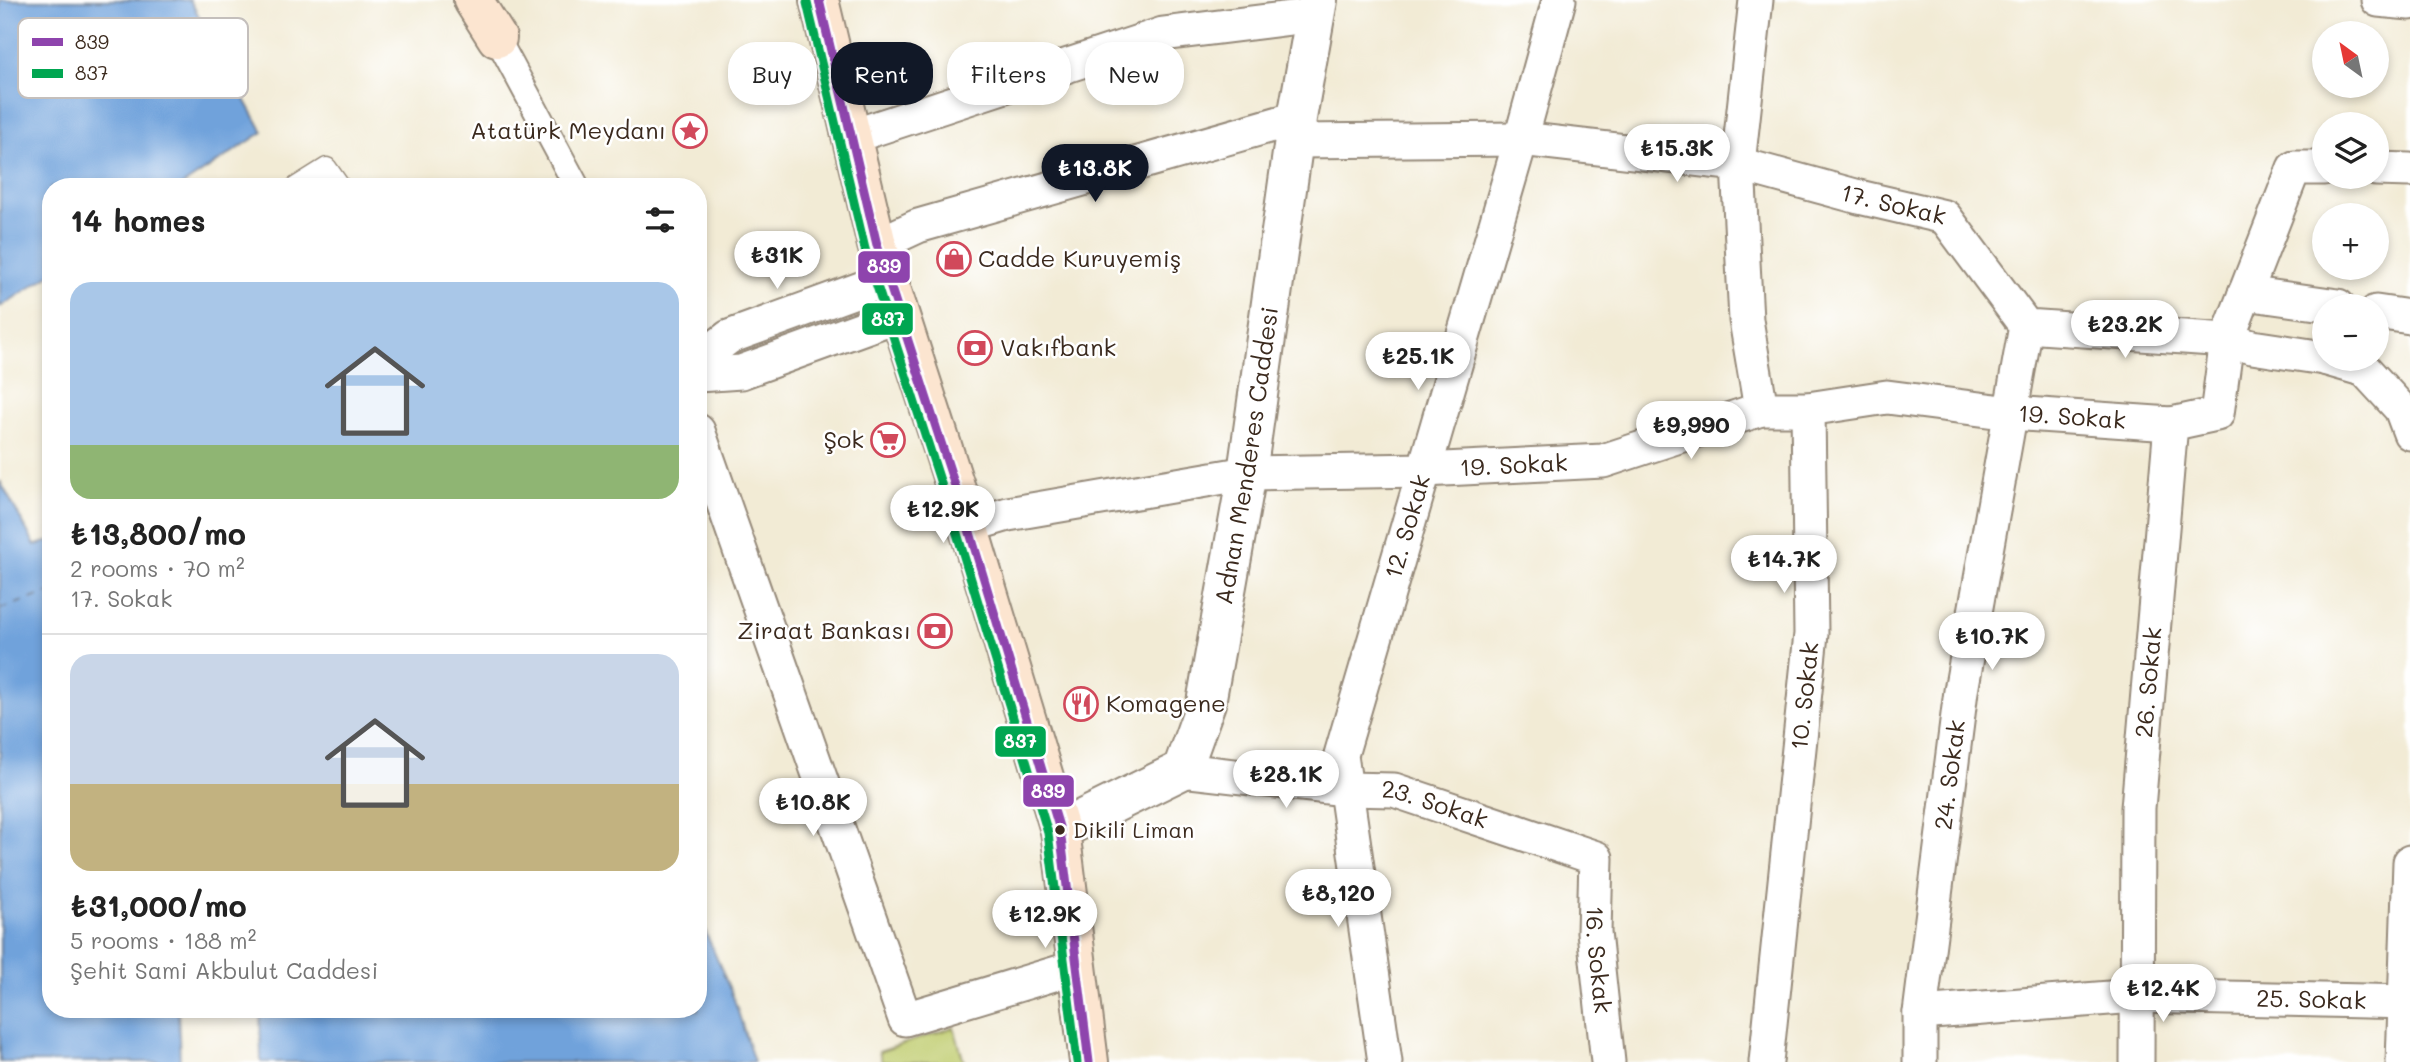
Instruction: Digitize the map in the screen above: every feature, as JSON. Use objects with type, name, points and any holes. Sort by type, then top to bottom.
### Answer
[{"type":"main road","points":[[473,0],[497,38]]},
{"type":"main road","points":[[819,0],[850,136],[889,279],[968,526],[1060,830],[1088,1062]]},
{"type":"street","name":"12. Sokak","points":[[1385,1062],[1340,755],[1521,139],[1559,0]]},
{"type":"street","points":[[1756,0],[1738,164],[1746,320],[1761,409],[1808,409]]},
{"type":"street","points":[[2378,0],[2410,3]]},
{"type":"street","points":[[850,136],[1163,34],[1317,8]]},
{"type":"street","name":"Adnan Menderes Caddesi","points":[[1182,771],[1206,703],[1247,473],[1295,130],[1317,8]]},
{"type":"street","points":[[497,38],[572,178]]},
{"type":"street","name":"17. Sokak","points":[[889,279],[918,226],[1295,130],[1521,139],[1738,164],[1945,217],[2026,326]]},
{"type":"street","points":[[2171,424],[2217,414],[2227,340],[2245,293],[2294,168],[2312,169]]},
{"type":"street","points":[[2389,169],[2410,170]]},
{"type":"street","points":[[707,353],[729,337],[889,279]]},
{"type":"street","points":[[707,374],[741,372],[889,279]]},
{"type":"street","points":[[2245,293],[2312,302]]},
{"type":"street","points":[[2389,314],[2410,317]]},
{"type":"street","points":[[2026,326],[2227,340],[2312,356]]},
{"type":"street","name":"24. Sokak","points":[[1920,1062],[1920,1013],[1961,691],[2026,326]]},
{"type":"street","points":[[2366,371],[2401,409],[2410,433]]},
{"type":"street","name":"19. Sokak","points":[[1808,409],[1887,397],[2011,413],[2171,424]]},
{"type":"street","name":"19. Sokak","points":[[968,526],[1008,513],[1247,473],[1424,470],[1604,461],[1761,409]]},
{"type":"street","name":"10. Sokak","points":[[1766,1062],[1811,634],[1808,409]]},
{"type":"street","name":"26. Sokak","points":[[2137,1062],[2135,996],[2138,808],[2171,424]]},
{"type":"street","points":[[707,457],[905,1019],[1077,967]]},
{"type":"street","points":[[1060,830],[1182,771]]},
{"type":"street","name":"23. Sokak","points":[[1182,771],[1345,789],[1394,790],[1596,858]]},
{"type":"street","name":"16. Sokak","points":[[1596,858],[1594,932],[1608,1062]]},
{"type":"street","points":[[2403,1062],[2410,862]]},
{"type":"street","name":"25. Sokak","points":[[1920,1013],[2135,996],[2407,1001]]},
{"type":"lane","points":[[309,178],[327,167],[335,178]]},
{"type":"green space","points":[[954,1027],[964,1062],[882,1062],[879,1052]]},
{"type":"water","points":[[0,0],[190,0],[200,18],[18,18],[18,98],[244,98],[263,132],[194,178],[42,178],[42,280],[0,307]]},
{"type":"water","points":[[0,481],[35,545],[42,543],[42,1018],[178,1018],[180,1062],[0,1062]]},
{"type":"water","points":[[707,935],[734,999],[754,1062],[261,1062],[260,1018],[707,1018]]},
{"type":"ferry route","points":[[0,609],[42,595]]},
{"type":"transit line","name":"839","points":[[819,0],[877,245],[968,526],[1060,830],[1089,1062]]},
{"type":"transit line","name":"837","points":[[807,3],[865,249],[956,530],[1048,833],[1077,1062]]},
{"type":"place","name":"Atatürk Meydanı","points":[[690,131]]},
{"type":"place","name":"Cadde Kuruyemiş","points":[[954,259]]},
{"type":"place","name":"Vakıfbank","points":[[975,348]]},
{"type":"place","name":"Şok","points":[[888,440]]},
{"type":"place","name":"Ziraat Bankası","points":[[935,631]]},
{"type":"place","name":"Komagene","points":[[1081,704]]},
{"type":"place","name":"Dikili Liman","points":[[1060,830]]}]
